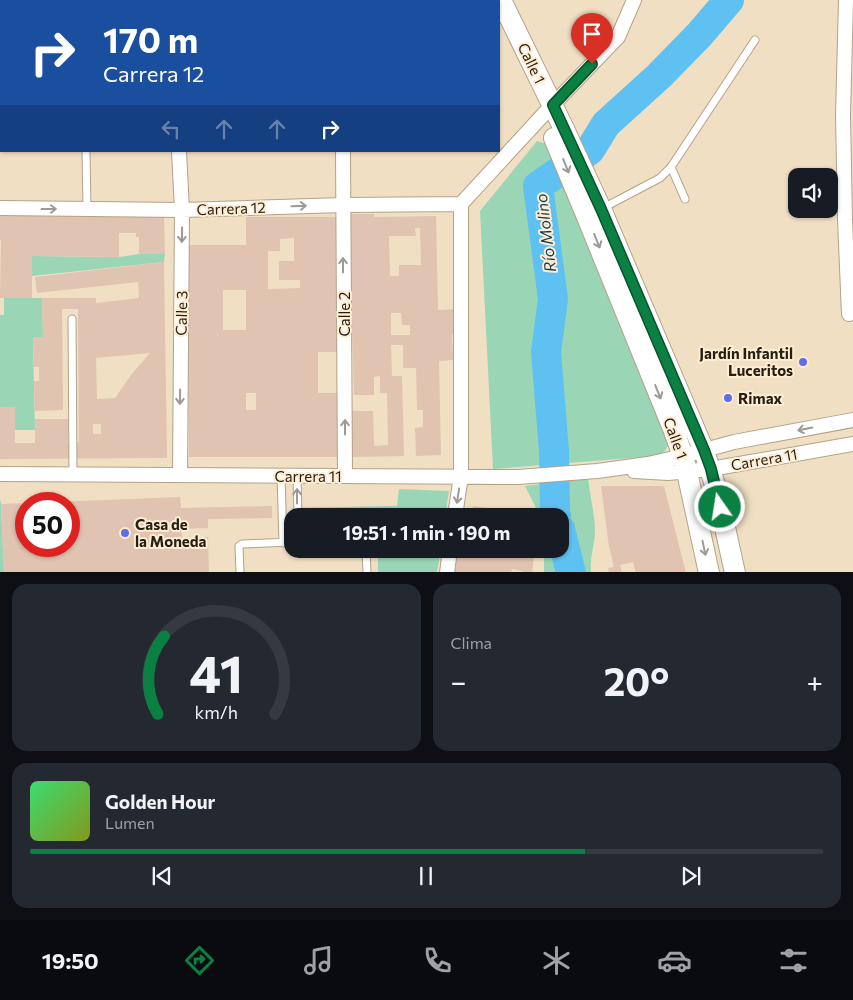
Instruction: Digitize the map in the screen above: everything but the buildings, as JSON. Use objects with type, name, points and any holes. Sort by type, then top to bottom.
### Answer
[{"type":"main road","name":"Calle 1","points":[[502,0],[548,110]]},
{"type":"main road","name":"Calle 1","points":[[500,26],[559,132],[585,194],[704,450],[711,469],[734,572]]},
{"type":"main road","name":"Calle 1","points":[[594,213],[685,464],[709,572]]},
{"type":"street","points":[[456,508],[461,476],[461,204],[618,37],[634,0]]},
{"type":"street","points":[[846,0],[849,314]]},
{"type":"street","name":"Calle 3","points":[[179,152],[182,210],[180,475]]},
{"type":"street","name":"Calle 2","points":[[343,152],[345,476]]},
{"type":"street","name":"Carrera 12","points":[[0,208],[182,210],[343,205],[461,204]]},
{"type":"street","name":"Carrera 11","points":[[685,464],[704,450],[734,442],[853,420]]},
{"type":"street","name":"Carrera 11","points":[[0,474],[518,477],[685,464],[711,469],[853,444]]},
{"type":"street","points":[[446,572],[448,558]]},
{"type":"lane","points":[[594,213],[660,178],[671,167],[755,40]]},
{"type":"lane","points":[[86,152],[87,209]]},
{"type":"lane","points":[[671,167],[685,199]]},
{"type":"lane","points":[[72,319],[73,475]]},
{"type":"lane","points":[[240,572],[240,545],[283,543],[281,475]]},
{"type":"lane","points":[[298,476],[298,508]]},
{"type":"lane","points":[[366,558],[367,572]]},
{"type":"green space","points":[[537,141],[547,144],[672,438],[665,451],[657,456],[493,469],[480,211]]},
{"type":"green space","points":[[139,254],[165,254],[164,262],[32,276],[32,256],[119,257]]},
{"type":"green space","points":[[4,298],[42,298],[43,337],[33,338],[35,430],[15,430],[15,407],[0,407],[0,315],[4,315]]},
{"type":"green space","points":[[588,478],[595,533],[591,572],[544,572],[544,558],[569,558],[569,508],[536,508],[525,486]]},
{"type":"green space","points":[[399,489],[449,491],[446,508],[292,508],[397,506]]},
{"type":"green space","points":[[0,499],[4,572],[0,572]]},
{"type":"green space","points":[[378,558],[439,558],[437,572],[378,572]]},
{"type":"waterway","name":"Río Molino","points":[[555,508],[554,451],[546,352],[553,299],[538,186],[590,150],[606,124],[659,76],[700,34],[729,0]]},
{"type":"waterway","name":"Río Molino","points":[[567,558],[571,572]]},
{"type":"place","name":"Jardín Infantil Luceritos","points":[[803,362]]},
{"type":"place","name":"Rimax","points":[[728,398]]},
{"type":"place","name":"Casa de la Moneda","points":[[125,533]]},
{"type":"route","points":[[592,64],[553,105],[601,209],[704,450],[711,469],[720,507]]}]
